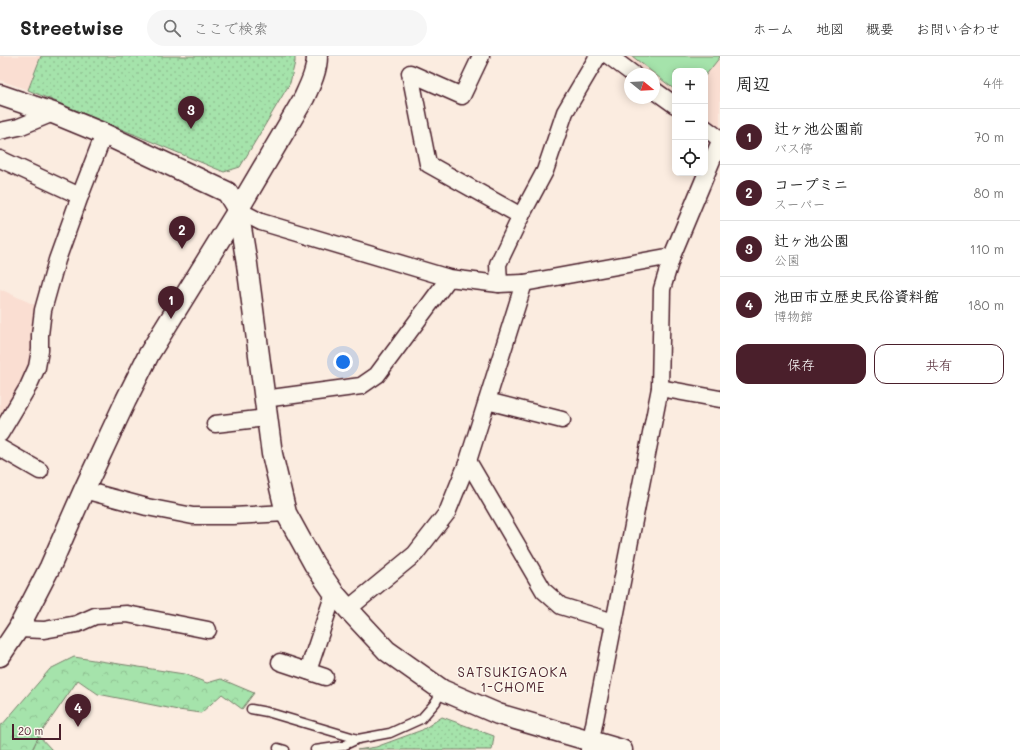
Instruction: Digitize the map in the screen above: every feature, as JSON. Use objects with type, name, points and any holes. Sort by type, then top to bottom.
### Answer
[{"type":"street","points":[[481,56],[462,96],[410,73],[428,164],[521,216]]},
{"type":"street","points":[[499,284],[498,264],[545,171],[564,112],[598,56]]},
{"type":"street","points":[[609,56],[625,68]]},
{"type":"street","points":[[0,656],[18,629],[50,567],[84,490],[149,354],[238,210],[304,98],[320,58]]},
{"type":"street","points":[[660,94],[674,104]]},
{"type":"street","points":[[0,95],[52,113],[104,134],[227,192],[238,210],[247,264],[272,454],[286,513],[314,564],[334,593],[387,651],[442,690],[498,714],[589,746],[622,750]]},
{"type":"street","points":[[0,130],[19,126],[52,113]]},
{"type":"street","points":[[589,746],[660,388],[662,288],[672,256],[720,140],[708,130]]},
{"type":"street","points":[[0,434],[28,386],[37,367],[40,350],[43,310],[57,260],[104,134]]},
{"type":"street","points":[[0,159],[80,196]]},
{"type":"street","points":[[238,210],[261,222],[449,278],[499,284],[524,283],[672,256]]},
{"type":"street","points":[[215,424],[265,408],[360,386],[377,375],[449,278]]},
{"type":"street","points":[[348,609],[415,554],[447,513],[468,461],[524,283]]},
{"type":"street","points":[[660,388],[720,399]]},
{"type":"street","points":[[487,401],[562,420]]},
{"type":"street","points":[[0,448],[40,471]]},
{"type":"street","points":[[468,461],[544,591],[562,606],[614,622]]},
{"type":"street","points":[[84,490],[147,507],[193,516],[233,516],[286,513]]},
{"type":"street","points":[[308,671],[334,593]]},
{"type":"street","points":[[18,629],[44,630],[78,624],[95,616],[127,614],[208,630]]},
{"type":"street","points":[[280,662],[325,677]]},
{"type":"lane","points":[[315,750],[343,746],[358,740],[390,732],[421,719],[436,702],[442,690]]},
{"type":"lane","points":[[251,709],[267,712],[358,740]]},
{"type":"shaded area","points":[[0,56],[41,56],[28,90],[0,80]]},
{"type":"shaded area","points":[[621,56],[720,56],[720,127],[708,118],[708,68],[672,68],[672,93],[660,84],[660,68],[638,68]]},
{"type":"shaded area","points":[[0,289],[39,307],[34,351],[24,383],[0,424]]},
{"type":"green space","points":[[41,56],[295,56],[295,62],[290,83],[240,167],[224,172],[28,90]]},
{"type":"green space","points":[[632,56],[720,56],[708,72],[708,68],[672,68],[672,88],[660,78],[660,68],[647,68]]},
{"type":"green space","points":[[74,657],[184,674],[207,683],[221,679],[254,693],[242,709],[222,694],[201,713],[178,710],[98,694],[78,680],[39,736],[32,750],[0,750],[0,725],[2,725],[50,669]]},
{"type":"green space","points":[[442,717],[494,736],[492,750],[357,750],[376,747],[422,730]]},
{"type":"green space","points":[[39,736],[52,750],[32,750]]},
{"type":"place","name":"辻ヶ池公園","points":[[191,129]]},
{"type":"place","name":"コープミニ","points":[[182,249]]},
{"type":"place","name":"辻ヶ池公園前","points":[[171,319]]},
{"type":"place","name":"池田市立歴史民俗資料館","points":[[78,727]]},
{"type":"district","name":"SATSUKIGAOKA 1-CHOME","points":[[513,680]]}]
